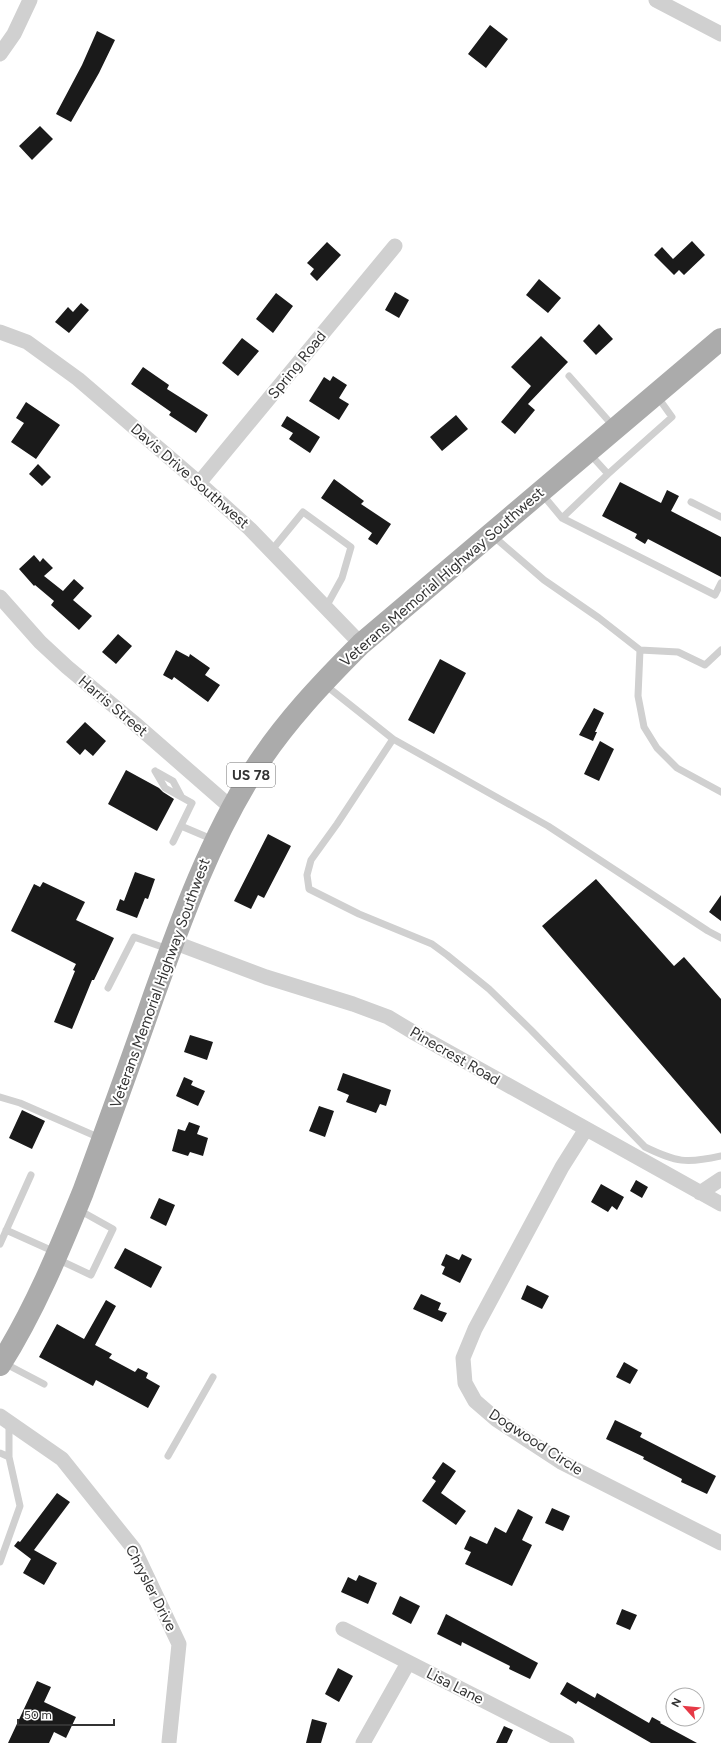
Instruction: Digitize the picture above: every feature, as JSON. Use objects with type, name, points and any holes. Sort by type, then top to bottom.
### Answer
[{"type":"main road","name":"Veterans Memorial Highway Southwest","points":[[2,1357],[57,1256],[77,1209],[188,902],[215,840],[230,810],[255,769],[283,729],[322,683],[361,644],[721,339]]},
{"type":"street","points":[[0,54],[14,34],[30,0]]},
{"type":"street","points":[[656,0],[721,34]]},
{"type":"street","name":"Spring Road","points":[[199,483],[226,453],[395,246]]},
{"type":"street","name":"Davis Drive Southwest","points":[[0,332],[27,342],[78,379],[199,483],[250,529],[361,644]]},
{"type":"street","name":"Harris Street","points":[[0,597],[40,642],[227,804],[230,810]]},
{"type":"street","name":"Pinecrest Road","points":[[172,946],[353,1004],[388,1017],[418,1036],[721,1204]]},
{"type":"street","name":"Dogwood Circle","points":[[586,1129],[562,1167],[475,1329],[464,1358],[465,1383],[475,1401],[497,1420],[561,1462],[721,1543]]},
{"type":"street","points":[[700,1192],[721,1179]]},
{"type":"street","name":"Chrysler Drive","points":[[5,1420],[62,1459],[134,1549],[179,1644],[170,1742]]},
{"type":"street","name":"Lisa Lane","points":[[342,1629],[567,1743]]},
{"type":"street","points":[[363,1743],[408,1663]]},
{"type":"lane","points":[[569,376],[616,428]]},
{"type":"lane","points":[[562,518],[608,474],[672,417],[655,395]]},
{"type":"lane","points":[[588,452],[608,474]]},
{"type":"lane","points":[[540,492],[562,518],[715,595],[721,583]]},
{"type":"lane","points":[[691,502],[721,517]]},
{"type":"lane","points":[[271,551],[303,512],[351,547],[342,578],[326,608]]},
{"type":"lane","points":[[490,534],[544,580],[599,618],[640,650],[678,652],[705,665],[721,650]]},
{"type":"lane","points":[[640,650],[638,696],[644,727],[657,748],[677,768],[721,792]]},
{"type":"lane","points":[[322,683],[393,739],[548,826],[721,938]]},
{"type":"lane","points":[[393,739],[337,824],[311,860],[307,875],[309,889],[359,914],[432,944],[447,955],[488,989],[645,1147],[669,1159],[694,1162],[721,1156]]},
{"type":"lane","points":[[173,842],[192,803],[181,796]]},
{"type":"lane","points":[[181,826],[215,840]]},
{"type":"lane","points":[[108,988],[134,937],[172,946]]},
{"type":"lane","points":[[0,1097],[20,1103],[102,1139]]},
{"type":"lane","points":[[0,1244],[31,1175]]},
{"type":"lane","points":[[6,1230],[91,1274],[114,1230],[77,1209]]},
{"type":"lane","points":[[2,1357],[44,1384]]},
{"type":"lane","points":[[168,1456],[213,1377]]},
{"type":"lane","points":[[0,1562],[20,1506],[10,1457],[5,1420]]},
{"type":"lane","points":[[0,1453],[10,1457]]},
{"type":"building","points":[[490,25],[508,39],[486,68],[468,54]]},
{"type":"building","points":[[97,31],[115,40],[99,73],[71,122],[56,114],[82,65]]},
{"type":"building","points":[[40,126],[53,139],[32,160],[19,146]]},
{"type":"building","points":[[692,241],[705,255],[684,275],[679,270],[674,275],[654,255],[662,247],[673,259]]},
{"type":"building","points":[[327,242],[341,255],[317,281],[310,274],[314,269],[307,263]]},
{"type":"building","points":[[539,279],[561,298],[548,313],[526,295]]},
{"type":"building","points":[[395,292],[409,300],[399,318],[385,310]]},
{"type":"building","points":[[276,293],[293,306],[273,333],[256,319]]},
{"type":"building","points":[[81,303],[89,310],[69,333],[55,322],[68,307],[73,312]]},
{"type":"building","points":[[599,324],[613,339],[596,355],[583,341]]},
{"type":"building","points":[[541,336],[568,362],[528,404],[535,410],[515,434],[501,422],[531,386],[511,367]]},
{"type":"building","points":[[242,338],[259,351],[238,376],[222,363]]},
{"type":"building","points":[[143,367],[169,385],[167,389],[208,415],[196,433],[169,415],[171,412],[131,384]]},
{"type":"building","points":[[333,376],[347,385],[339,398],[349,404],[339,420],[309,401],[324,377],[330,381]]},
{"type":"building","points":[[26,402],[60,425],[36,459],[11,442],[24,423],[16,418]]},
{"type":"building","points":[[456,415],[468,429],[442,451],[430,437]]},
{"type":"building","points":[[287,416],[320,437],[310,453],[289,439],[293,433],[281,426]]},
{"type":"building","points":[[38,464],[51,477],[42,486],[29,474]]},
{"type":"building","points":[[334,479],[364,501],[361,504],[391,524],[377,545],[368,539],[372,533],[321,498]]},
{"type":"building","points":[[620,482],[661,503],[667,490],[679,496],[671,511],[721,537],[721,577],[648,539],[645,544],[635,538],[637,534],[602,516]]},
{"type":"building","points":[[34,555],[40,562],[43,558],[53,568],[44,576],[63,591],[74,579],[84,588],[73,600],[92,616],[79,630],[51,605],[54,601],[35,585],[34,586],[19,569]]},
{"type":"building","points":[[118,634],[132,646],[116,664],[102,652]]},
{"type":"building","points":[[176,650],[189,657],[190,654],[210,668],[205,675],[220,685],[208,702],[174,677],[172,680],[163,675]]},
{"type":"building","points":[[440,659],[466,673],[434,734],[408,720]]},
{"type":"building","points":[[594,708],[604,713],[595,732],[597,732],[593,741],[579,735]]},
{"type":"building","points":[[85,722],[106,741],[93,756],[85,749],[80,755],[66,742]]},
{"type":"building","points":[[600,741],[614,749],[599,781],[584,774]]},
{"type":"building","points":[[126,770],[159,788],[174,799],[157,831],[108,804]]},
{"type":"building","points":[[268,834],[291,846],[264,898],[258,895],[251,909],[234,901]]},
{"type":"building","points":[[135,872],[155,879],[148,899],[145,898],[137,918],[116,910],[120,899],[124,901]]},
{"type":"building","points":[[596,879],[674,966],[684,957],[721,999],[721,1134],[542,926]]},
{"type":"building","points":[[43,882],[85,902],[76,920],[114,938],[94,980],[92,980],[72,1029],[54,1022],[75,971],[73,970],[76,964],[11,931],[34,884],[40,887]]},
{"type":"building","points":[[721,895],[721,921],[709,912]]},
{"type":"building","points":[[190,1035],[213,1042],[207,1060],[184,1052]]},
{"type":"building","points":[[343,1073],[391,1090],[386,1106],[380,1104],[376,1113],[346,1102],[349,1095],[337,1090]]},
{"type":"building","points":[[184,1077],[193,1081],[191,1085],[205,1091],[198,1106],[176,1096]]},
{"type":"building","points":[[319,1106],[334,1111],[325,1137],[309,1131]]},
{"type":"building","points":[[22,1110],[45,1121],[32,1149],[9,1138]]},
{"type":"building","points":[[189,1122],[200,1126],[197,1134],[208,1138],[203,1156],[190,1152],[188,1156],[172,1151],[178,1129],[185,1131]]},
{"type":"building","points":[[636,1180],[648,1187],[642,1198],[630,1191]]},
{"type":"building","points":[[601,1184],[624,1197],[617,1210],[612,1206],[608,1212],[591,1202]]},
{"type":"building","points":[[159,1198],[175,1205],[166,1226],[150,1218]]},
{"type":"building","points":[[125,1248],[162,1267],[151,1288],[114,1268]]},
{"type":"building","points":[[446,1254],[459,1260],[462,1254],[472,1259],[460,1283],[442,1274],[445,1267],[441,1265]]},
{"type":"building","points":[[527,1285],[549,1296],[542,1309],[521,1299]]},
{"type":"building","points":[[421,1294],[441,1303],[438,1310],[447,1313],[442,1322],[413,1309]]},
{"type":"building","points":[[106,1300],[116,1306],[95,1345],[112,1354],[109,1358],[135,1372],[138,1368],[148,1373],[146,1378],[160,1386],[148,1408],[96,1380],[93,1386],[39,1357],[57,1324],[84,1339]]},
{"type":"building","points":[[624,1362],[638,1370],[630,1384],[616,1377]]},
{"type":"building","points":[[615,1420],[642,1433],[640,1437],[716,1476],[707,1494],[681,1482],[682,1479],[643,1459],[644,1457],[606,1439]]},
{"type":"building","points":[[443,1462],[456,1471],[441,1493],[466,1511],[456,1525],[422,1501],[436,1481],[432,1478]]},
{"type":"building","points":[[57,1493],[70,1502],[34,1550],[57,1563],[44,1585],[23,1573],[31,1559],[14,1546],[18,1541],[20,1542]]},
{"type":"building","points":[[552,1508],[570,1516],[563,1531],[545,1523]]},
{"type":"building","points":[[518,1509],[533,1517],[522,1540],[532,1545],[512,1586],[465,1564],[471,1552],[464,1549],[470,1536],[487,1544],[495,1527],[506,1533]]},
{"type":"building","points":[[359,1575],[377,1583],[368,1604],[341,1592],[348,1577],[356,1581]]},
{"type":"building","points":[[400,1596],[420,1606],[411,1624],[392,1614]]},
{"type":"building","points":[[622,1609],[637,1615],[630,1630],[616,1624]]},
{"type":"building","points":[[446,1614],[538,1663],[530,1679],[509,1669],[510,1666],[462,1642],[461,1646],[437,1634]]},
{"type":"building","points":[[338,1668],[353,1676],[339,1702],[325,1694]]},
{"type":"building","points":[[37,1681],[51,1687],[44,1702],[76,1717],[66,1738],[54,1732],[49,1743],[8,1743]]},
{"type":"building","points":[[567,1682],[595,1698],[597,1693],[649,1723],[652,1717],[661,1722],[660,1723],[665,1727],[697,1743],[651,1743],[578,1701],[576,1704],[560,1694]]},
{"type":"building","points":[[312,1719],[327,1723],[321,1743],[306,1743]]},
{"type":"building","points":[[504,1726],[513,1730],[507,1743],[496,1743]]}]
